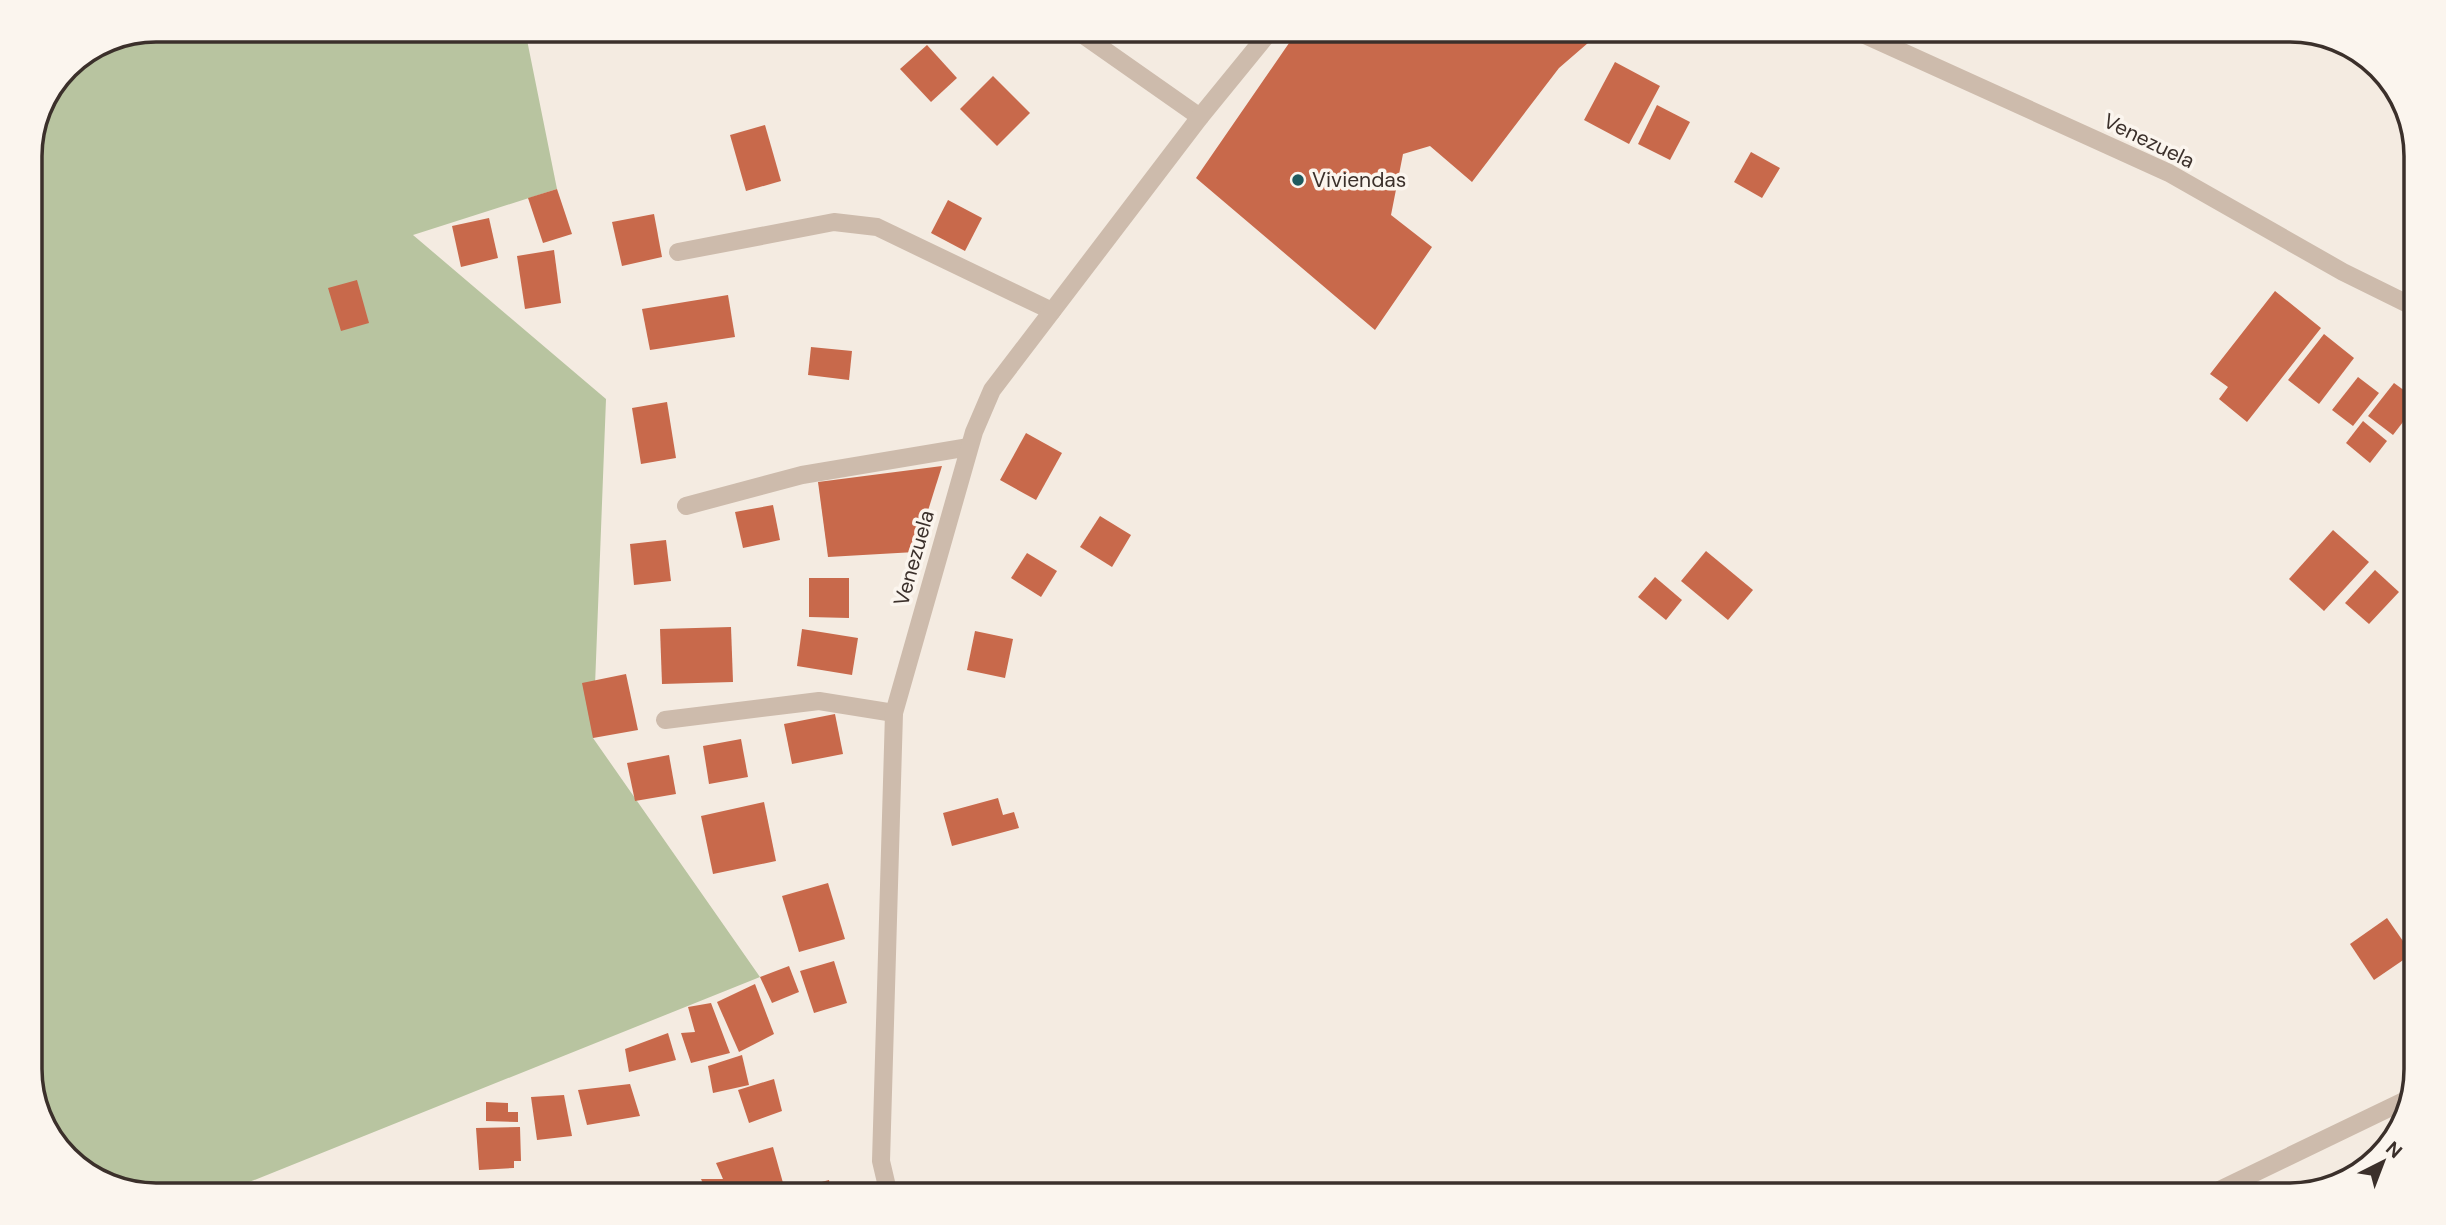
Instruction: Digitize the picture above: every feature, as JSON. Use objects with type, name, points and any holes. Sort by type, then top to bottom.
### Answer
[{"type":"street","points":[[1093,42],[1200,117]]},
{"type":"street","name":"Venezuela","points":[[887,1183],[881,1161],[894,713],[969,447],[992,390],[1200,117],[1261,42]]},
{"type":"street","name":"Venezuela","points":[[1880,42],[2169,173],[2343,272],[2404,302]]},
{"type":"street","points":[[678,252],[834,222],[858,223],[877,227],[1052,311]]},
{"type":"street","points":[[686,506],[802,475],[969,447]]},
{"type":"street","points":[[665,720],[819,701],[894,713]]},
{"type":"street","points":[[2234,1183],[2398,1104]]},
{"type":"green space","points":[[156,42],[527,42],[557,189],[413,235],[606,399],[593,738],[760,977],[247,1183],[156,1183],[119,1177],[81,1155],[61,1132],[48,1106],[42,1076],[42,149],[51,112],[61,93],[75,75],[93,61],[134,44]]},
{"type":"building","name":"Viviendas","points":[[1290,42],[1589,42],[1559,68],[1472,182],[1430,146],[1403,154],[1391,215],[1432,247],[1375,330],[1196,178]]},
{"type":"building","points":[[927,45],[957,78],[931,102],[900,69]]},
{"type":"building","points":[[1615,62],[1660,86],[1629,144],[1584,120]]},
{"type":"building","points":[[993,76],[1030,113],[997,146],[960,109]]},
{"type":"building","points":[[1657,105],[1690,122],[1670,160],[1638,144]]},
{"type":"building","points":[[765,125],[781,181],[746,191],[730,135]]},
{"type":"building","points":[[1751,152],[1780,168],[1762,198],[1734,182]]},
{"type":"building","points":[[557,189],[572,234],[543,243],[528,198]]},
{"type":"building","points":[[948,200],[982,218],[965,251],[931,233]]},
{"type":"building","points":[[654,214],[662,257],[622,266],[612,222]]},
{"type":"building","points":[[489,218],[498,258],[461,267],[452,226]]},
{"type":"building","points":[[554,250],[561,303],[525,309],[517,256]]},
{"type":"building","points":[[357,280],[369,323],[341,331],[328,288]]},
{"type":"building","points":[[2275,291],[2321,328],[2247,422],[2219,399],[2228,387],[2210,374]]},
{"type":"building","points":[[728,295],[735,337],[650,350],[642,309]]},
{"type":"building","points":[[2324,334],[2354,358],[2319,404],[2288,380]]},
{"type":"building","points":[[811,347],[852,351],[849,380],[808,375]]},
{"type":"building","points":[[2358,377],[2379,393],[2353,426],[2332,410]]},
{"type":"building","points":[[2394,383],[2404,390],[2404,421],[2393,435],[2368,416]]},
{"type":"building","points":[[667,402],[676,458],[641,464],[632,408]]},
{"type":"building","points":[[2363,421],[2387,441],[2370,463],[2346,443]]},
{"type":"building","points":[[1026,433],[1062,453],[1036,500],[1000,480]]},
{"type":"building","points":[[942,466],[915,552],[828,557],[818,482]]},
{"type":"building","points":[[773,505],[780,540],[743,548],[735,512]]},
{"type":"building","points":[[1100,516],[1131,535],[1112,567],[1080,547]]},
{"type":"building","points":[[2333,530],[2369,562],[2324,611],[2289,579]]},
{"type":"building","points":[[666,540],[671,581],[634,585],[630,544]]},
{"type":"building","points":[[1706,551],[1753,590],[1728,620],[1681,581]]},
{"type":"building","points":[[1027,553],[1057,571],[1041,597],[1011,578]]},
{"type":"building","points":[[2375,570],[2399,592],[2369,624],[2345,603]]},
{"type":"building","points":[[1655,577],[1682,600],[1666,620],[1638,597]]},
{"type":"building","points":[[809,578],[849,578],[849,618],[809,617]]},
{"type":"building","points":[[731,627],[733,682],[662,684],[660,629]]},
{"type":"building","points":[[802,629],[858,638],[852,675],[797,666]]},
{"type":"building","points":[[975,631],[1013,639],[1005,678],[967,670]]},
{"type":"building","points":[[626,674],[638,730],[593,738],[582,683]]},
{"type":"building","points":[[835,714],[843,754],[792,764],[784,724]]},
{"type":"building","points":[[741,739],[748,777],[709,784],[703,746]]},
{"type":"building","points":[[669,755],[676,794],[635,801],[627,763]]},
{"type":"building","points":[[998,798],[1003,815],[1014,812],[1019,828],[952,846],[943,813]]},
{"type":"building","points":[[764,802],[776,861],[713,874],[701,816]]},
{"type":"building","points":[[828,883],[845,939],[799,952],[782,896]]},
{"type":"building","points":[[2387,918],[2404,942],[2404,959],[2374,980],[2350,944]]},
{"type":"building","points":[[834,961],[847,1003],[814,1013],[800,971]]},
{"type":"building","points":[[789,966],[799,992],[772,1003],[760,977]]},
{"type":"building","points":[[755,984],[774,1034],[739,1052],[717,1002]]},
{"type":"building","points":[[711,1003],[730,1053],[691,1063],[681,1033],[695,1032],[688,1007]]},
{"type":"building","points":[[668,1033],[676,1060],[629,1072],[625,1049]]},
{"type":"building","points":[[742,1055],[749,1085],[713,1093],[708,1066]]},
{"type":"building","points":[[774,1079],[782,1111],[749,1123],[738,1090]]},
{"type":"building","points":[[630,1084],[640,1116],[587,1125],[578,1090]]},
{"type":"building","points":[[564,1095],[572,1136],[537,1140],[531,1097]]},
{"type":"building","points":[[486,1102],[508,1103],[508,1112],[518,1112],[518,1122],[486,1121]]},
{"type":"building","points":[[520,1127],[521,1161],[514,1161],[514,1168],[479,1170],[476,1128]]},
{"type":"building","points":[[773,1147],[783,1183],[703,1183],[701,1179],[723,1179],[716,1163]]},
{"type":"place","name":"Viviendas","points":[[1298,180]]}]
